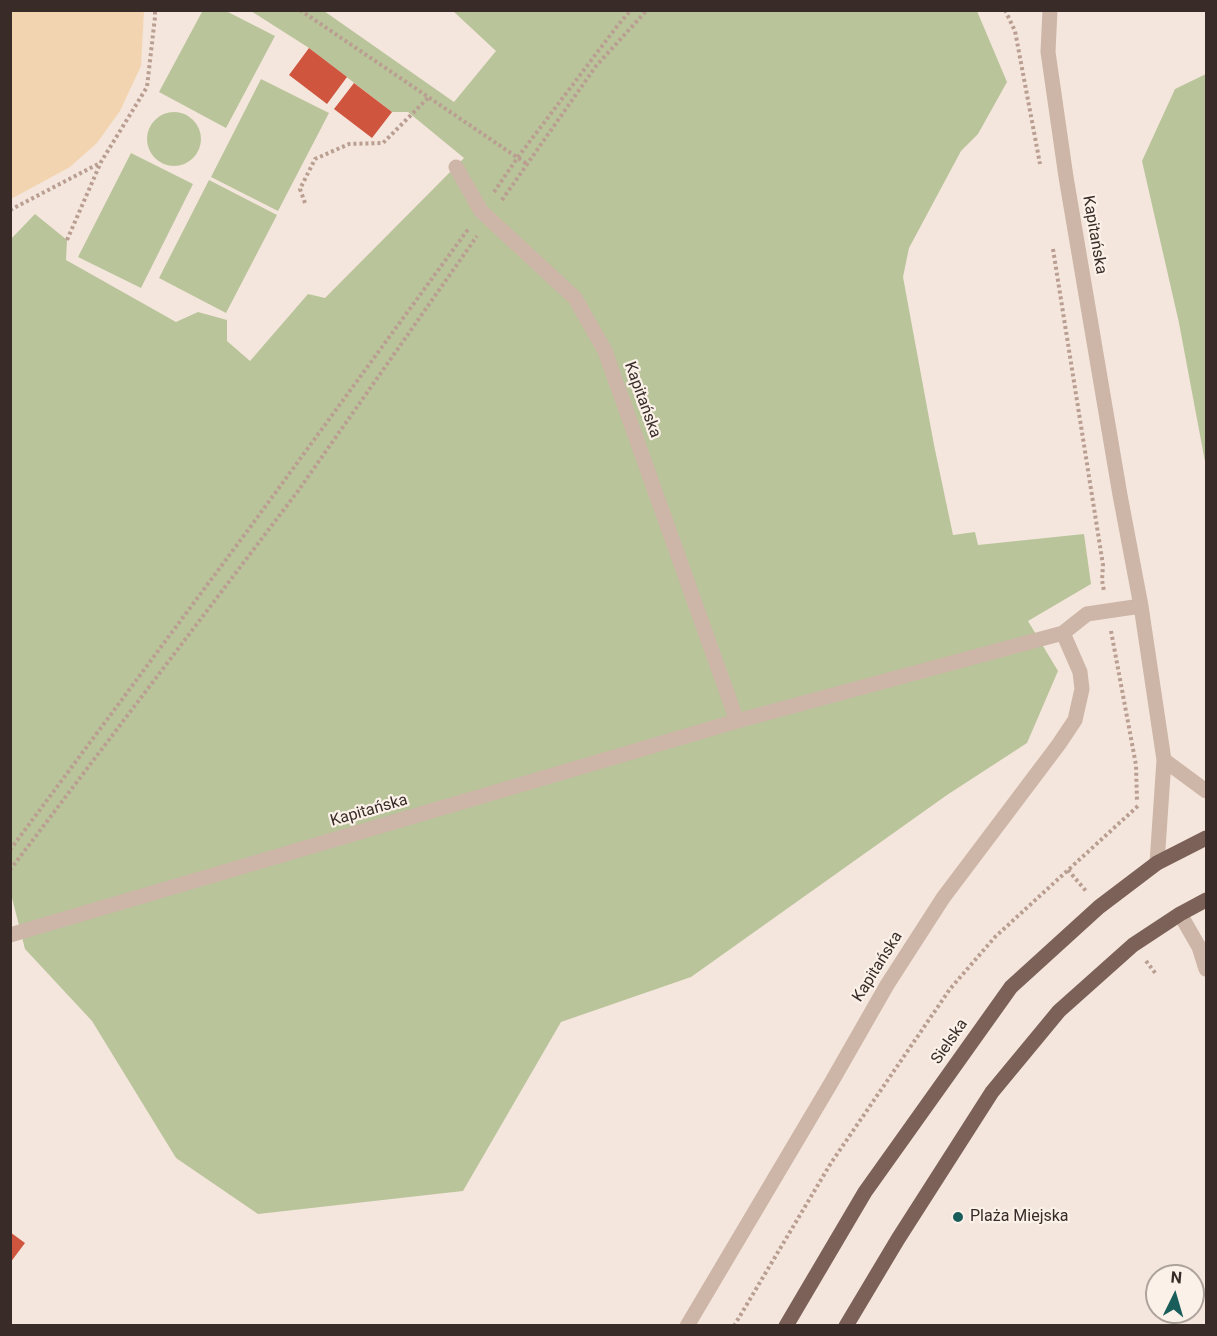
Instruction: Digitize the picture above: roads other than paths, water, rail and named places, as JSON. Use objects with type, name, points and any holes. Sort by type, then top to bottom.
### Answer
[{"type":"main road","name":"Sielska","points":[[786,1326],[865,1192],[1011,987],[1099,907],[1157,863],[1206,838]]},
{"type":"main road","points":[[846,1326],[898,1239],[992,1092],[1059,1011],[1133,945],[1206,900]]},
{"type":"street","name":"Kapitańska","points":[[1049,12],[1048,52],[1066,177],[1141,606],[1164,760],[1157,863]]},
{"type":"street","name":"Kapitańska","points":[[456,167],[485,215],[575,298],[605,351],[737,721]]},
{"type":"street","name":"Kapitańska","points":[[10,935],[737,721],[1063,633],[1087,614],[1141,606]]},
{"type":"street","name":"Kapitańska","points":[[687,1326],[887,985],[943,898],[1075,720],[1082,689],[1080,672],[1063,633]]},
{"type":"street","points":[[1164,760],[1206,791]]},
{"type":"street","points":[[1180,914],[1199,947],[1206,969]]},
{"type":"place","name":"Plaża Miejska","points":[[958,1217]]}]
